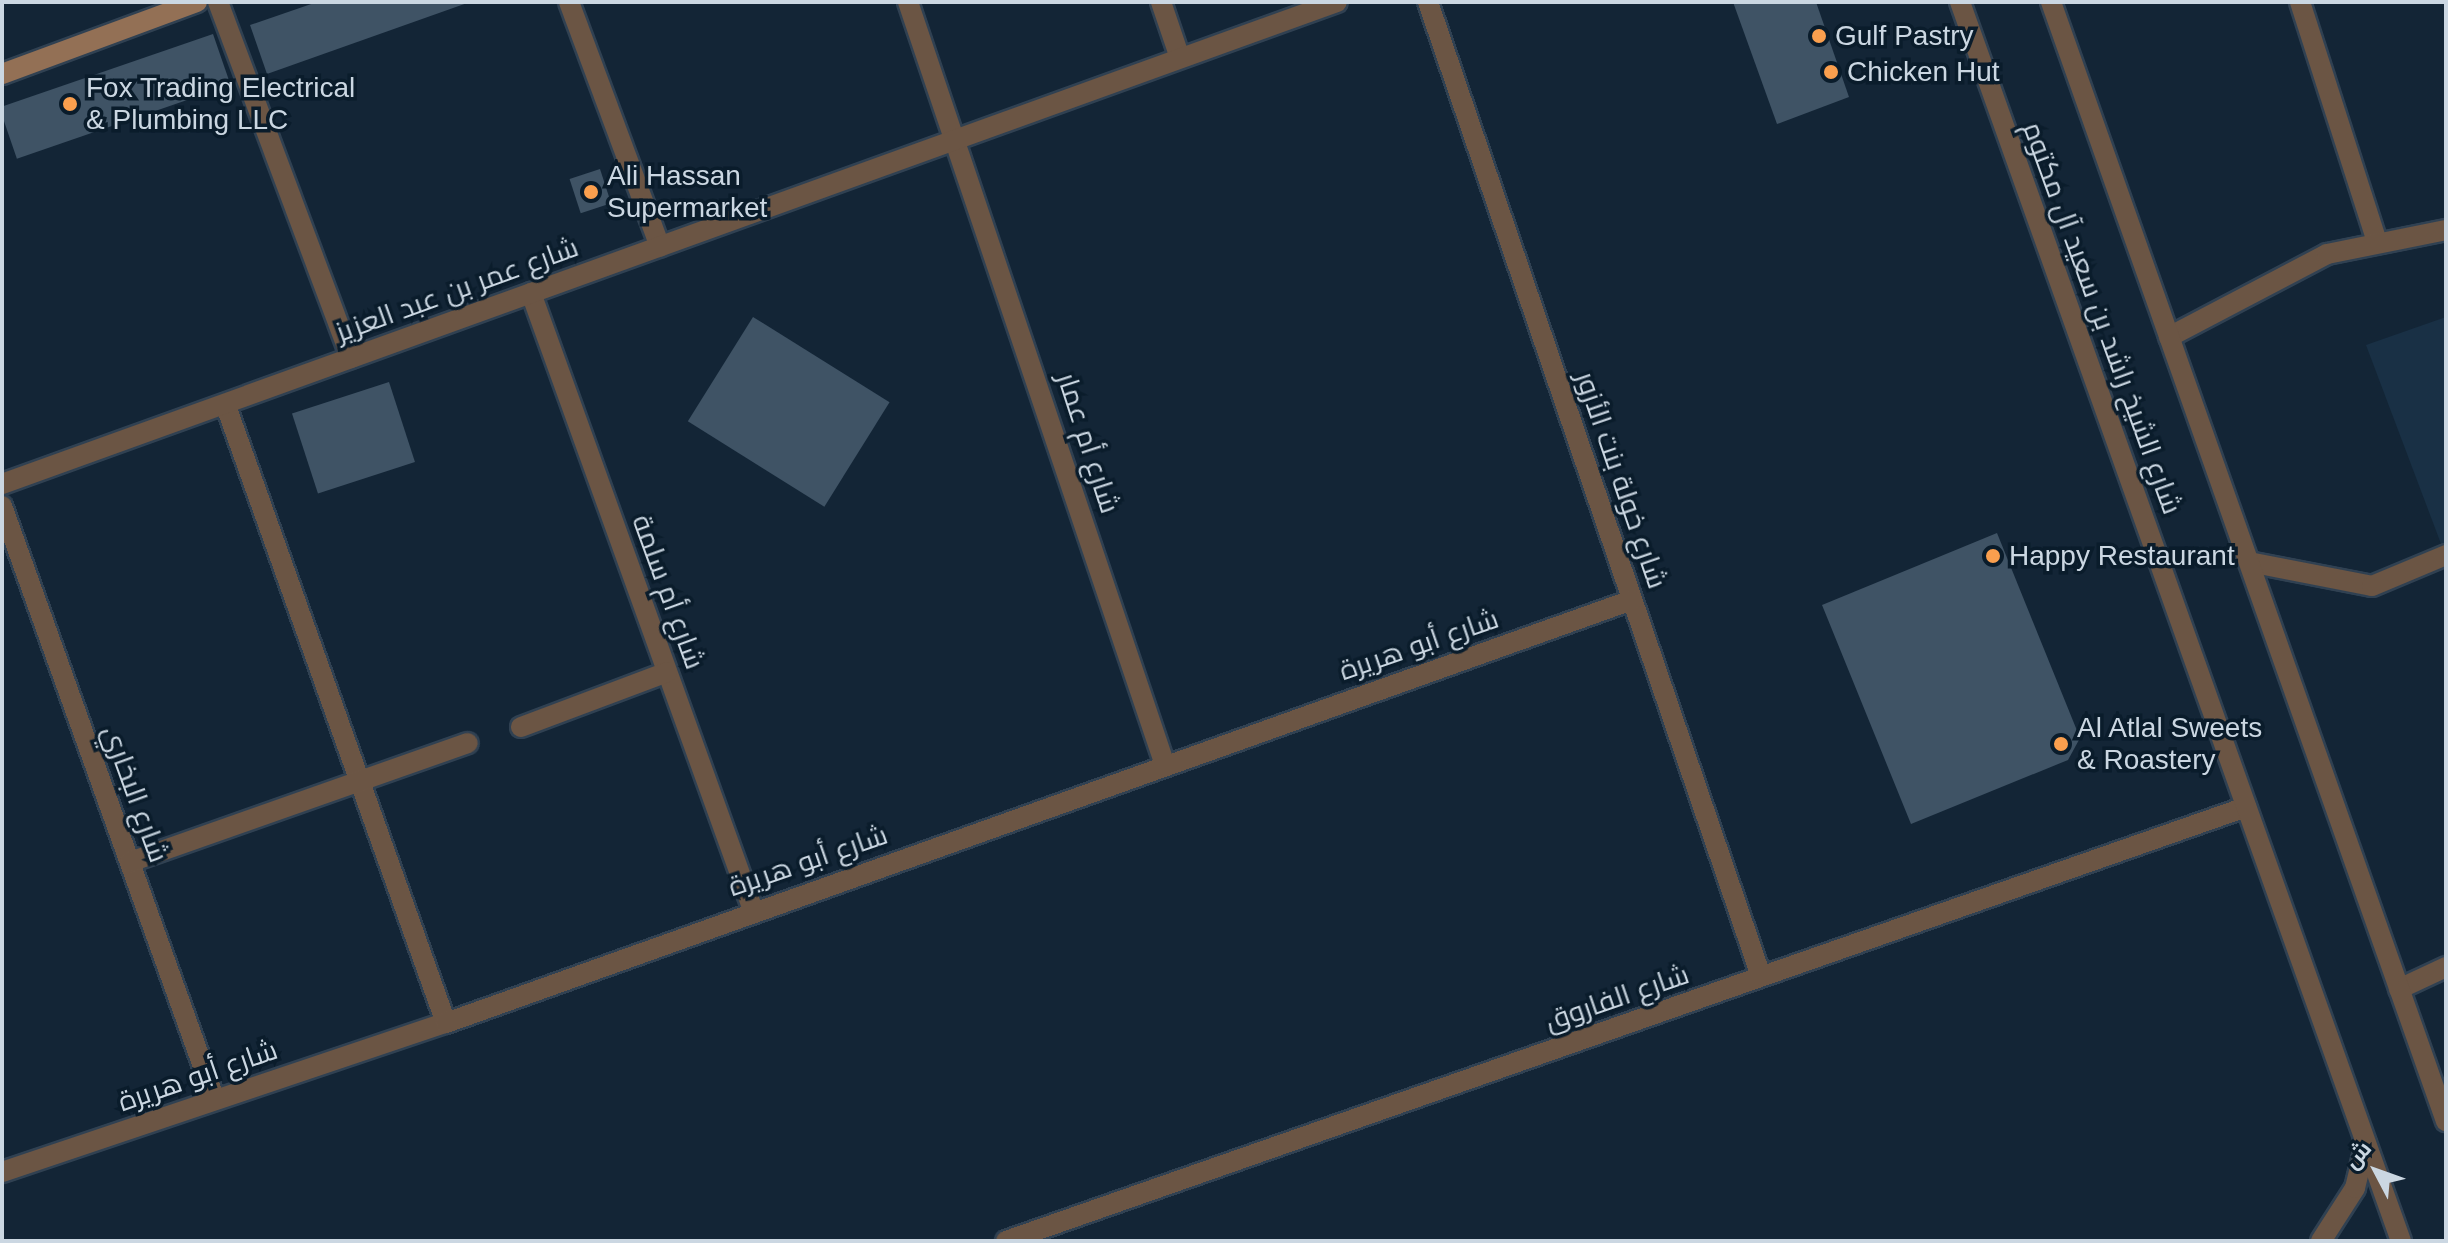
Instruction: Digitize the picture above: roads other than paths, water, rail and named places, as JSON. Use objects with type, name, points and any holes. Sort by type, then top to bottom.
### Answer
[{"type":"main road","points":[[2,74],[197,2]]},
{"type":"street","points":[[218,2],[351,358]]},
{"type":"street","points":[[569,2],[660,247]]},
{"type":"street","name":"شارع أم عمار","points":[[908,2],[957,139],[1165,765]]},
{"type":"street","points":[[1161,2],[1180,58]]},
{"type":"street","name":"شارع عمر بن عبد العزيز","points":[[2,484],[226,406],[1337,2]]},
{"type":"street","name":"شارع خولة بنت الأزور","points":[[1428,2],[1761,976]]},
{"type":"street","name":"شارع الشيخ راشد بن سعيد آل مكتوم","points":[[1960,2],[2401,1241]]},
{"type":"street","name":"شارع الشيخ راشد بن سعيد آل مكتوم","points":[[2051,2],[2445,1117]]},
{"type":"street","points":[[2300,2],[2377,242]]},
{"type":"street","points":[[2169,337],[2285,271],[2377,242],[2446,230]]},
{"type":"street","name":"شارع أم سلمة","points":[[531,293],[753,910]]},
{"type":"street","points":[[226,406],[446,1023]]},
{"type":"street","name":"شارع البخاري","points":[[2,506],[215,1100]]},
{"type":"street","points":[[2249,562],[2372,586],[2446,555]]},
{"type":"street","name":"شارع أبو هريرة","points":[[2,1172],[446,1023],[753,910],[1632,600]]},
{"type":"street","points":[[521,727],[667,672]]},
{"type":"street","points":[[130,862],[468,743]]},
{"type":"street","name":"شارع الفاروق","points":[[1006,1241],[2246,807]]},
{"type":"street","points":[[2399,989],[2446,967]]},
{"type":"street","points":[[2321,1241],[2355,1188],[2366,1143]]},
{"type":"place","name":"Gulf Pastry","points":[[1819,36]]},
{"type":"place","name":"Chicken Hut","points":[[1831,72]]},
{"type":"place","name":"Fox Trading Electrical & Plumbing LLC","points":[[70,104]]},
{"type":"place","name":"Ali Hassan Supermarket","points":[[591,192]]},
{"type":"place","name":"Happy Restaurant","points":[[1993,556]]},
{"type":"place","name":"Al Atlal Sweets & Roastery","points":[[2061,744]]}]
